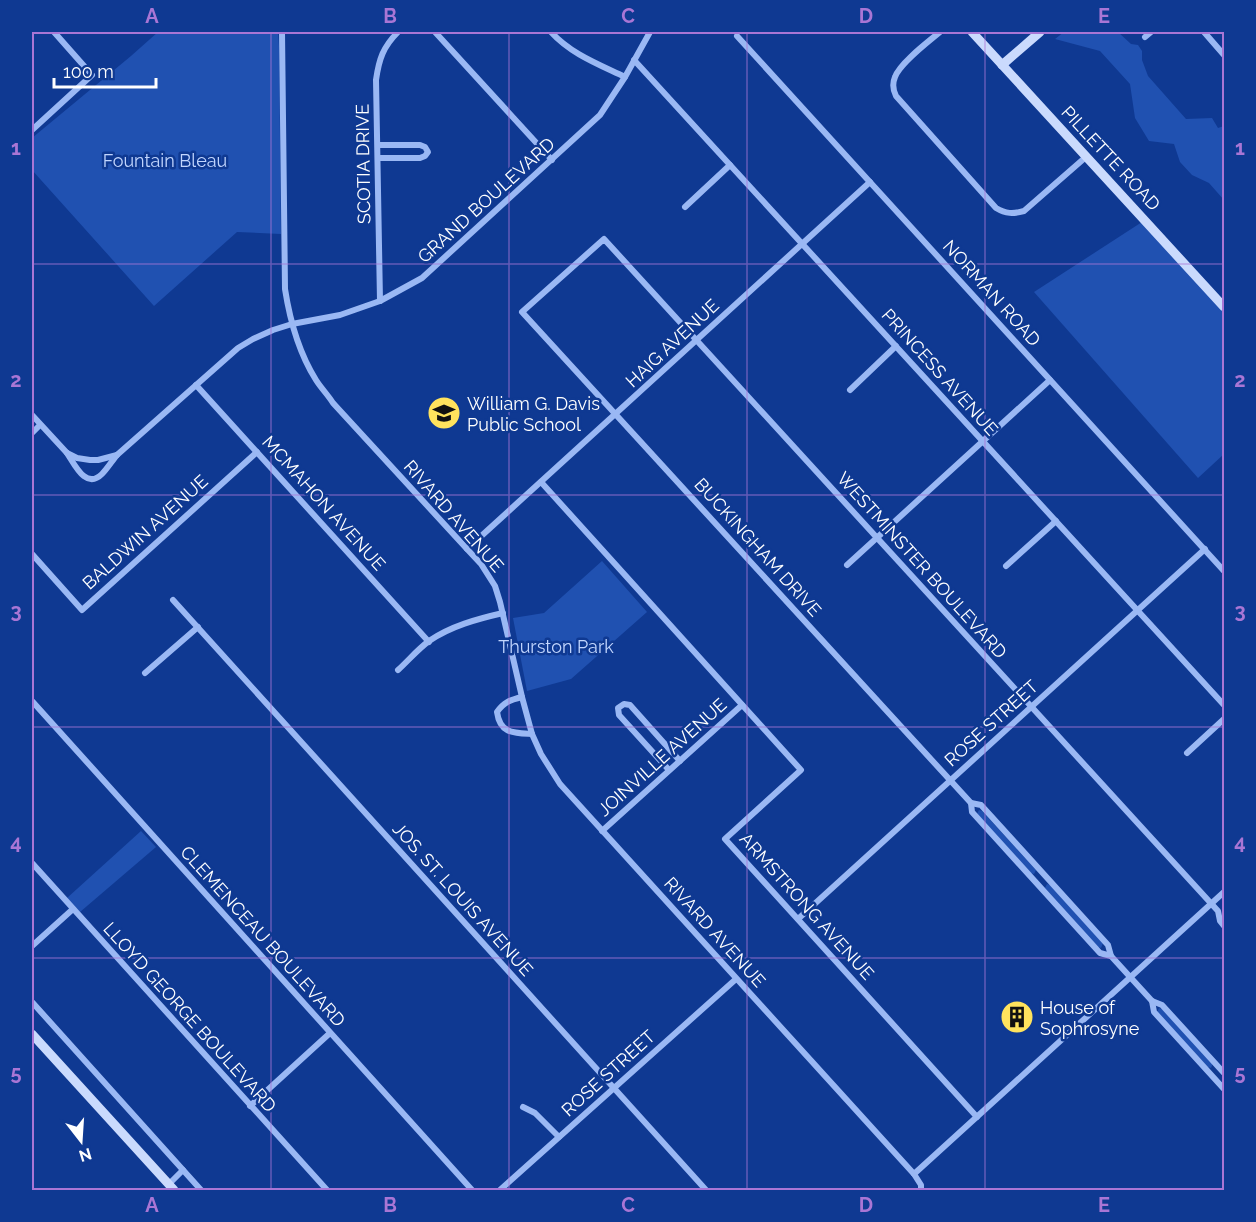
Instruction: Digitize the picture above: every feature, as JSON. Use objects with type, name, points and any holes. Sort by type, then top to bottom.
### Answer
[{"type":"street","points":[[32,130],[92,75],[54,32]]},
{"type":"street","name":"RIVARD AVENUE","points":[[282,32],[285,290],[292,324],[316,381],[333,403],[481,564],[495,586],[532,734],[541,754],[560,784],[914,1174],[921,1185],[921,1191]]},
{"type":"street","name":"SCOTIA DRIVE","points":[[380,301],[376,80],[379,61],[389,40],[398,32]]},
{"type":"street","points":[[435,32],[552,160]]},
{"type":"street","points":[[550,32],[572,51],[625,77]]},
{"type":"street","name":"GRAND BOULEVARD","points":[[67,453],[86,479],[94,480],[117,455],[238,348],[273,330],[340,315],[380,301],[422,278],[600,115],[625,77],[650,32]]},
{"type":"street","points":[[940,32],[899,69],[893,88],[896,96],[996,208],[1005,213],[1015,214],[1024,211],[1087,156]]},
{"type":"street","name":"PILLETTE ROAD","points":[[972,32],[1224,307]]},
{"type":"street","points":[[1002,65],[1040,32]]},
{"type":"street","points":[[1144,38],[1151,32]]},
{"type":"street","points":[[1204,32],[1224,55]]},
{"type":"street","name":"NORMAN ROAD","points":[[737,36],[1224,571]]},
{"type":"street","name":"PRINCESS AVENUE","points":[[634,60],[1224,705]]},
{"type":"street","points":[[378,145],[420,145],[428,152],[420,158],[378,158]]},
{"type":"street","points":[[685,207],[730,165]]},
{"type":"street","name":"HAIG AVENUE","points":[[467,549],[870,182]]},
{"type":"street","name":"BUCKINGHAM DRIVE","points":[[604,239],[522,312],[950,780],[971,802],[981,805],[1108,945],[1111,956],[1152,1001],[1162,1005],[1224,1073]]},
{"type":"street","name":"WESTMINSTER BOULEVARD","points":[[604,239],[1211,904],[1221,912],[1220,921],[1224,926]]},
{"type":"street","points":[[850,390],[896,346]]},
{"type":"street","points":[[847,565],[1050,380]]},
{"type":"street","name":"MCMAHON AVENUE","points":[[196,385],[429,642]]},
{"type":"street","points":[[32,415],[67,453],[77,458],[90,460],[117,455]]},
{"type":"street","points":[[32,433],[40,425]]},
{"type":"street","name":"BALDWIN AVENUE","points":[[32,554],[82,610],[257,452]]},
{"type":"street","name":"ARMSTRONG AVENUE","points":[[541,482],[801,770],[725,839],[977,1117]]},
{"type":"street","points":[[1006,566],[1056,521]]},
{"type":"street","name":"ROSE STREET","points":[[798,919],[1204,549]]},
{"type":"street","name":"JOS. ST. LOUIS AVENUE","points":[[173,600],[706,1191]]},
{"type":"street","points":[[398,670],[429,642],[451,629],[503,613]]},
{"type":"street","points":[[145,673],[198,627]]},
{"type":"street","points":[[522,697],[502,705],[497,712],[498,720],[503,728],[511,733],[532,734]]},
{"type":"street","name":"CLEMENCEAU BOULEVARD","points":[[32,701],[472,1191]]},
{"type":"street","points":[[669,770],[619,715],[618,708],[624,704],[630,705],[680,761]]},
{"type":"street","name":"JOINVILLE AVENUE","points":[[602,831],[742,705]]},
{"type":"street","points":[[1187,753],[1224,719]]},
{"type":"street","name":"BUCKINGHAM DRIVE","points":[[971,802],[972,812],[1100,953],[1111,956]]},
{"type":"street","name":"LLOYD GEORGE BOULEVARD","points":[[32,863],[327,1191]]},
{"type":"street","points":[[914,1174],[1224,892]]},
{"type":"street","points":[[32,946],[73,909]]},
{"type":"street","name":"ROSE STREET","points":[[500,1191],[736,979]]},
{"type":"street","name":"BUCKINGHAM DRIVE","points":[[1152,1001],[1154,1012],[1224,1089]]},
{"type":"street","points":[[32,1002],[201,1191]]},
{"type":"street","points":[[250,1106],[330,1033]]},
{"type":"street","points":[[32,1034],[171,1188],[183,1170]]},
{"type":"street","points":[[523,1107],[536,1113],[559,1137]]},
{"type":"green space","name":"Fountain Bleau","points":[[158,32],[278,32],[281,234],[237,232],[154,306],[32,170],[32,138]]},
{"type":"green space","points":[[1064,32],[1118,32],[1131,44],[1138,45],[1142,51],[1142,60],[1148,76],[1186,119],[1212,118],[1218,128],[1224,126],[1224,200],[1209,183],[1192,175],[1180,162],[1174,144],[1149,141],[1135,118],[1130,84],[1100,51],[1055,39]]},
{"type":"green space","points":[[1142,222],[1224,313],[1224,454],[1198,478],[1034,292]]},
{"type":"green space","name":"Thurston Park","points":[[602,561],[647,612],[571,679],[527,691],[513,618],[544,613]]},
{"type":"green space","points":[[979,810],[1036,870],[1034,874],[977,814]]},
{"type":"green space","points":[[141,831],[156,847],[80,912],[67,898]]},
{"type":"green space","points":[[1047,884],[1103,943],[1101,948],[1045,888]]},
{"type":"green space","points":[[1159,1008],[1213,1063],[1211,1068],[1157,1012]]},
{"type":"place","name":"William G. Davis Public School","points":[[444,413]]},
{"type":"place","name":"House of Sophrosyne","points":[[1017,1017]]}]
